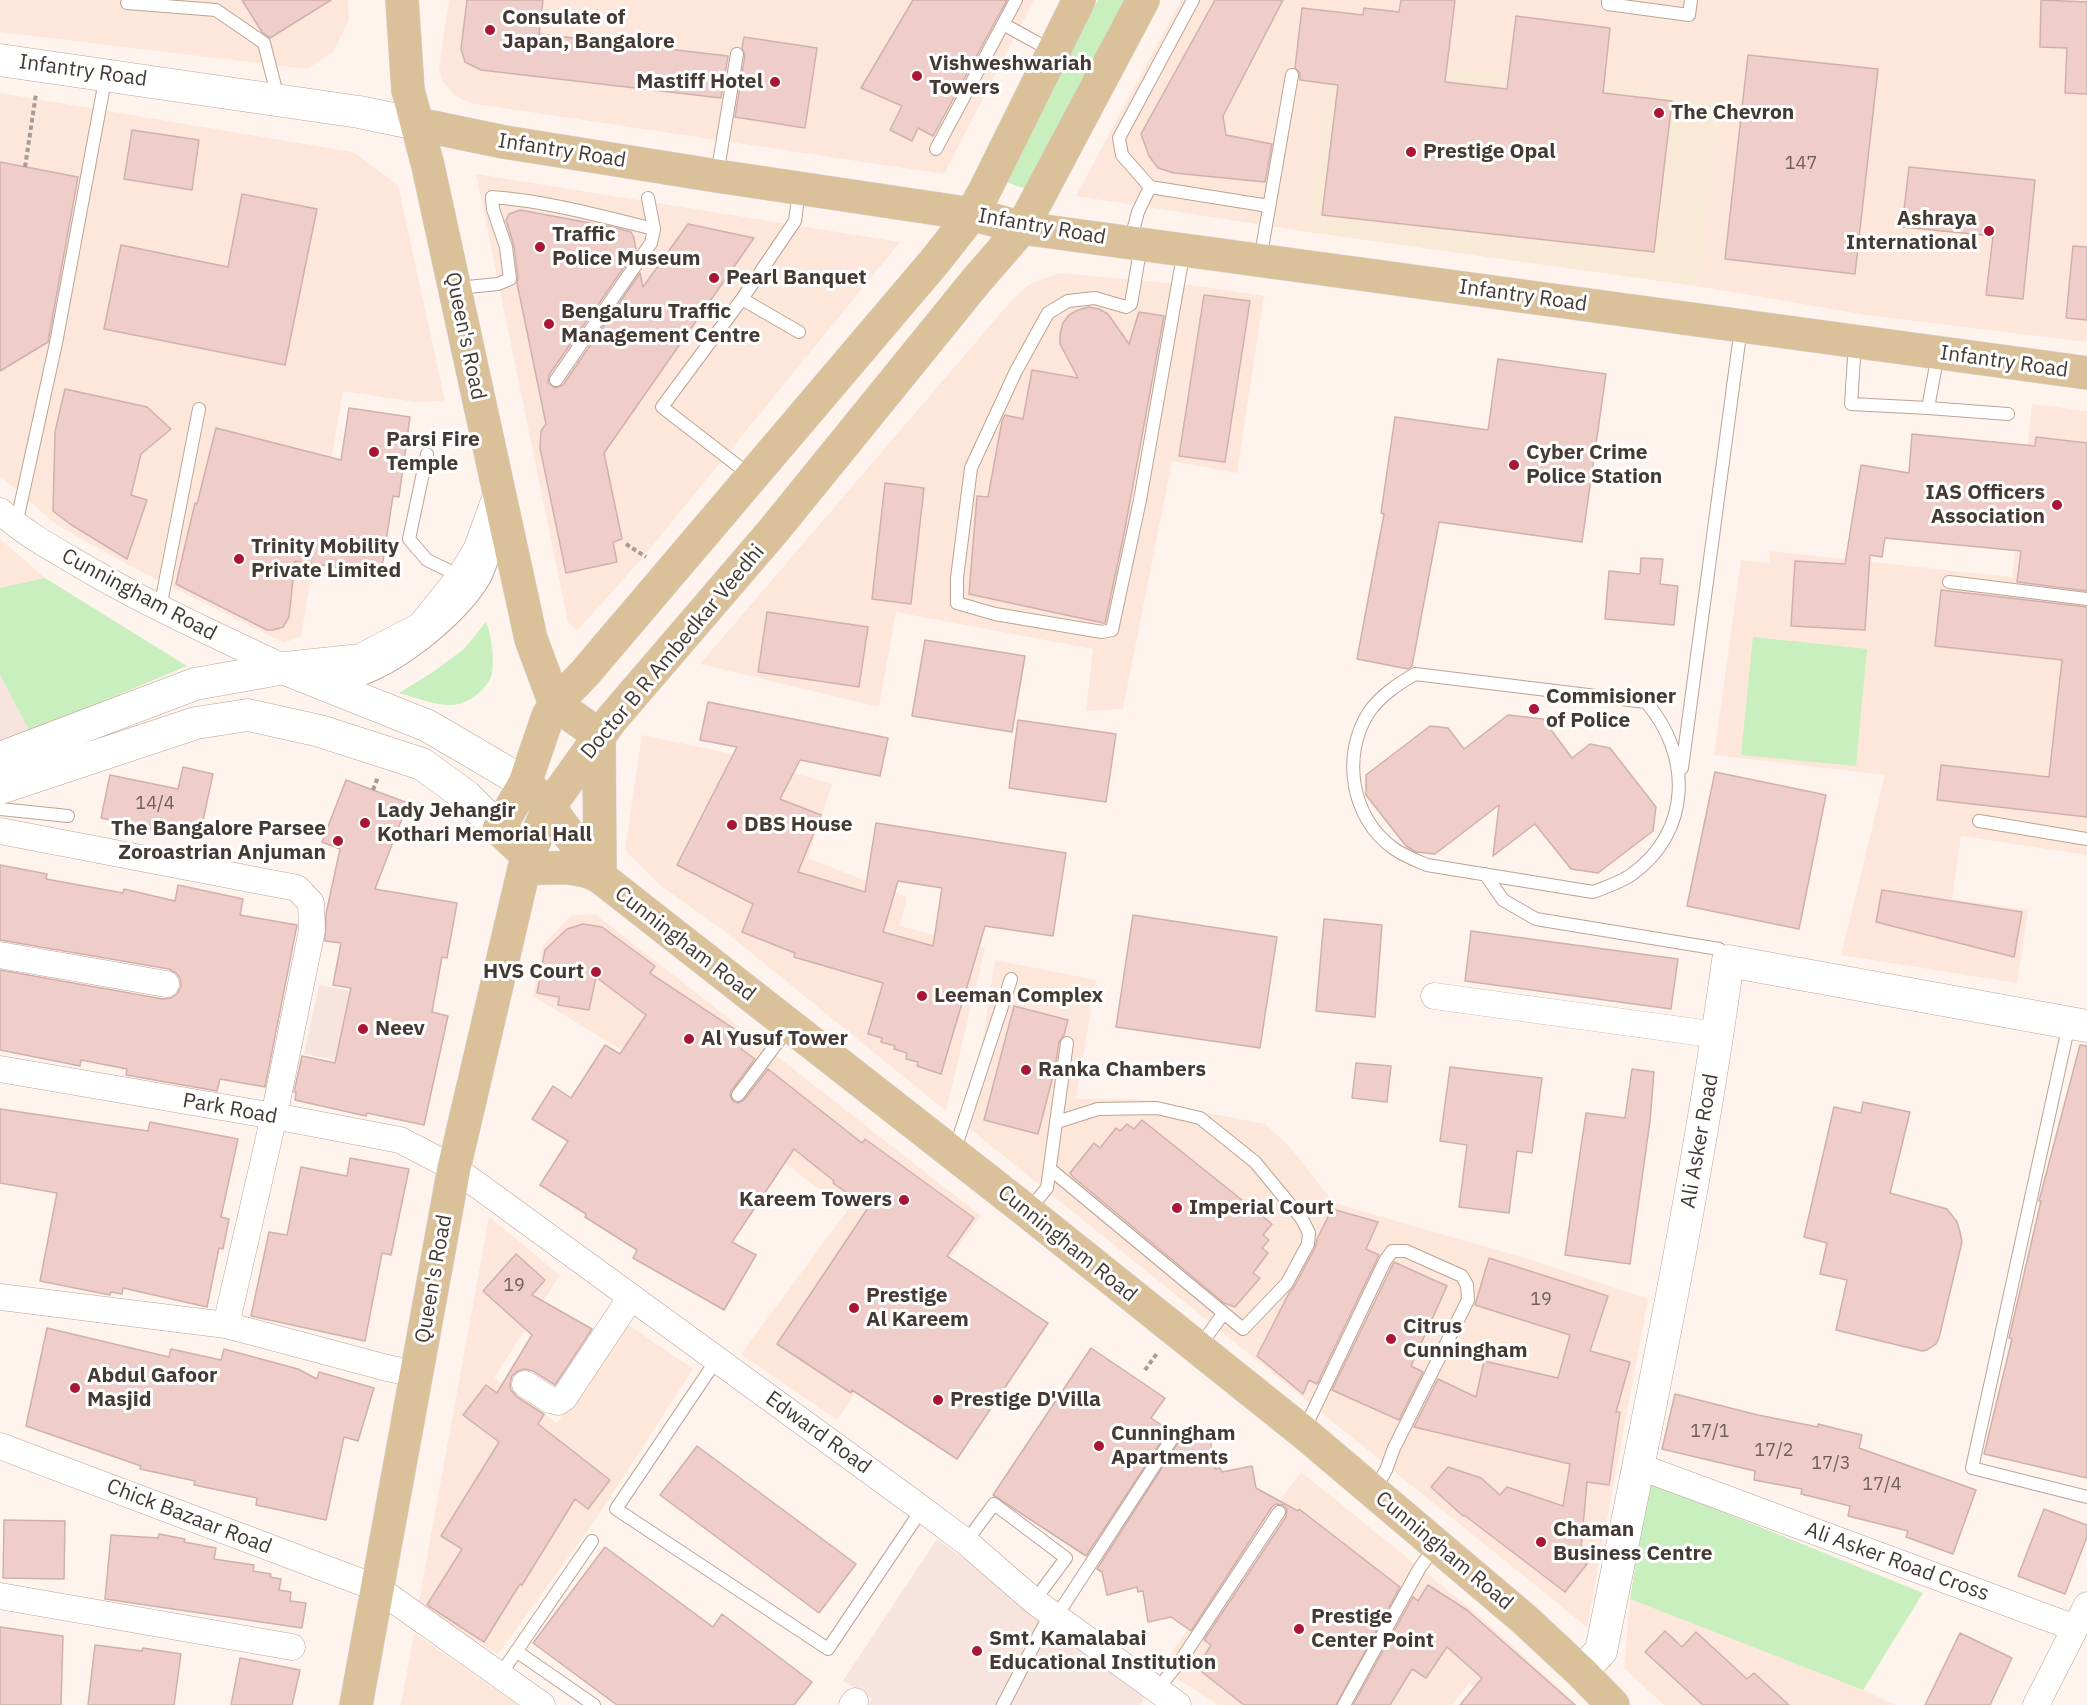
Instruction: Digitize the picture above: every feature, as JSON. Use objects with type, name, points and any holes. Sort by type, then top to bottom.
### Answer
[{"type":"main road","name":"Queen's Road","points":[[402,0],[408,90],[531,639],[555,704]]},
{"type":"main road","points":[[600,878],[586,870],[526,862],[499,829],[525,783],[548,716],[555,704],[585,673],[752,477],[972,214],[1079,0]]},
{"type":"main road","name":"Doctor B R Ambedkar Veedhi","points":[[526,862],[549,807],[599,735],[662,658],[774,530],[1022,228],[1143,0]]},
{"type":"main road","name":"Infantry Road","points":[[417,124],[504,141],[717,176],[972,214],[1022,228],[2087,373]]},
{"type":"main road","points":[[555,704],[599,735],[600,878]]},
{"type":"main road","name":"Cunningham Road","points":[[525,783],[549,807],[600,878],[1028,1212],[1197,1350],[1303,1432],[1524,1618],[1613,1705]]},
{"type":"main road","name":"Queen's Road","points":[[356,1705],[454,1168],[526,862]]},
{"type":"street","name":"Infantry Road","points":[[0,60],[359,112],[417,124]]},
{"type":"street","points":[[0,758],[195,684],[285,669],[361,660],[422,628],[463,577],[503,510]]},
{"type":"street","name":"Cunningham Road","points":[[8,518],[120,588],[285,669]]},
{"type":"street","points":[[285,669],[428,726],[525,783]]},
{"type":"street","points":[[0,788],[196,723],[249,715],[320,731],[422,764],[466,796],[499,829]]},
{"type":"street","points":[[0,831],[297,888],[311,903],[312,930],[274,1116],[226,1325]]},
{"type":"street","points":[[0,955],[166,984]]},
{"type":"street","points":[[1728,961],[2078,1024]]},
{"type":"street","name":"Ali Asker Road","points":[[1581,1672],[1601,1651],[1671,1298],[1718,1035],[1728,961]]},
{"type":"street","points":[[1434,996],[1718,1035]]},
{"type":"street","name":"Park Road","points":[[0,1069],[400,1140],[454,1168]]},
{"type":"street","name":"Edward Road","points":[[454,1168],[922,1509],[966,1542],[1047,1611],[1178,1705]]},
{"type":"street","points":[[0,1297],[226,1325],[417,1374]]},
{"type":"street","points":[[525,1384],[550,1400],[558,1402],[564,1398],[631,1297]]},
{"type":"street","name":"Chick Bazaar Road","points":[[0,1446],[377,1588],[542,1705]]},
{"type":"street","name":"Ali Asker Road Cross","points":[[1638,1466],[2075,1628]]},
{"type":"street","points":[[0,1596],[292,1647]]},
{"type":"street","points":[[2036,1705],[2087,1605]]},
{"type":"lane","points":[[936,149],[1016,0]]},
{"type":"lane","points":[[1193,0],[1119,138],[1122,155],[1150,188],[1269,206]]},
{"type":"lane","points":[[1608,0],[1608,4],[1689,15],[1691,0]]},
{"type":"lane","points":[[127,3],[216,10],[264,43],[278,100]]},
{"type":"lane","points":[[1003,24],[1053,52]]},
{"type":"lane","points":[[717,176],[737,54]]},
{"type":"lane","points":[[8,518],[57,344],[104,96],[106,74]]},
{"type":"lane","points":[[1260,260],[1292,75]]},
{"type":"lane","points":[[1150,188],[1138,212],[1131,304],[1126,307],[1095,298],[1068,301],[1048,312],[1016,371],[971,468],[957,578],[957,603],[995,614],[1102,632],[1112,630],[1140,500],[1184,250]]},
{"type":"lane","points":[[752,477],[662,407],[795,221],[799,189]]},
{"type":"lane","points":[[454,288],[486,286],[510,279],[506,247],[493,209],[492,197],[566,207],[654,229]]},
{"type":"lane","points":[[556,380],[651,243],[654,229],[648,198]]},
{"type":"lane","points":[[742,298],[798,332]]},
{"type":"lane","points":[[1679,788],[1675,750],[1658,716],[1646,702],[1415,674],[1383,696],[1370,711],[1360,729],[1353,767],[1354,786],[1359,804],[1379,836],[1409,858],[1427,865],[1593,892],[1613,885],[1639,868],[1659,846],[1670,828],[1676,808],[1679,788],[1741,326]]},
{"type":"lane","points":[[1855,342],[1851,404],[2008,414]]},
{"type":"lane","points":[[1928,408],[1938,353]]},
{"type":"lane","points":[[160,608],[200,409]]},
{"type":"lane","points":[[427,454],[409,539],[427,560],[463,577]]},
{"type":"lane","points":[[322,684],[344,684],[366,678],[408,655],[456,614],[484,580],[503,510]]},
{"type":"lane","points":[[1950,582],[2087,599]]},
{"type":"lane","points":[[0,809],[68,816]]},
{"type":"lane","points":[[1979,821],[2087,839]]},
{"type":"lane","points":[[1485,874],[1503,900],[1536,919],[1719,949],[1728,961]]},
{"type":"lane","points":[[953,1154],[1011,979]]},
{"type":"lane","points":[[2078,1024],[1972,1468],[2087,1497]]},
{"type":"lane","points":[[738,1095],[789,1026]]},
{"type":"lane","points":[[1028,1212],[1047,1188],[1067,1043]]},
{"type":"lane","points":[[1050,1169],[1243,1329],[1287,1283],[1308,1244],[1309,1233],[1302,1219],[1255,1162],[1200,1118],[1157,1108],[1098,1109],[1057,1122]]},
{"type":"lane","points":[[1303,1432],[1384,1261],[1392,1251],[1406,1251],[1462,1276],[1467,1285],[1468,1300],[1386,1470],[1373,1492]]},
{"type":"lane","points":[[1197,1350],[1223,1314]]},
{"type":"lane","points":[[717,1359],[616,1509],[828,1649],[922,1509]]},
{"type":"lane","points":[[1047,1611],[1173,1437]]},
{"type":"lane","points":[[966,1542],[994,1504],[1066,1558],[1047,1611],[1003,1705]]},
{"type":"lane","points":[[1156,1691],[1181,1660],[1279,1512]]},
{"type":"lane","points":[[500,1675],[592,1541]]},
{"type":"lane","points":[[1344,1705],[1419,1569],[1437,1544]]},
{"type":"lane","points":[[516,1651],[594,1705]]},
{"type":"path","points":[[25,167],[36,86]]},
{"type":"path","points":[[626,544],[646,557]]},
{"type":"path","points":[[1145,1370],[1160,1349]]},
{"type":"shaded area","points":[[0,0],[348,0],[349,20],[333,52],[307,69],[0,32]]},
{"type":"shaded area","points":[[449,0],[1034,0],[944,174],[470,103],[454,95],[443,82],[439,68]]},
{"type":"shaded area","points":[[1181,0],[2087,0],[2087,342],[1867,315],[1696,286],[1720,102],[1332,52],[1308,232],[1076,196]]},
{"type":"shaded area","points":[[1332,52],[1720,102],[1696,286],[1308,232]]},
{"type":"shaded area","points":[[0,93],[353,152],[398,185],[445,401],[415,402],[343,391],[301,636],[284,643],[128,565],[57,525],[0,476]]},
{"type":"shaded area","points":[[476,174],[900,242],[644,556],[577,631],[568,622]]},
{"type":"shaded area","points":[[1059,273],[1199,286],[1264,296],[1237,473],[1172,461],[1123,709],[1086,711],[1093,649],[896,612],[879,707],[700,664],[1012,300],[1028,285]]},
{"type":"shaded area","points":[[2032,404],[2087,411],[2087,855],[1961,836],[1952,899],[2028,910],[2017,983],[1841,955],[1885,775],[1714,755],[1741,560],[1769,563],[1770,551],[2012,577]]},
{"type":"shaded area","points":[[0,539],[45,578],[0,588]]},
{"type":"shaded area","points":[[0,675],[30,732],[0,743]]},
{"type":"shaded area","points":[[642,735],[719,751],[832,784],[808,858],[907,897],[900,926],[985,948],[946,1111],[723,930],[661,886],[625,850]]},
{"type":"shaded area","points":[[573,915],[596,915],[981,1216],[837,1420],[741,1354],[847,1211],[705,1101],[533,996],[543,945]]},
{"type":"shaded area","points":[[995,960],[1096,980],[1076,1099],[1137,1099],[1265,1124],[1288,1145],[1334,1203],[1525,1258],[1648,1299],[1587,1627],[969,1128]]},
{"type":"shaded area","name":"Neev","points":[[319,985],[422,1004],[399,1120],[369,1114],[372,1095],[344,1062],[304,1054]]},
{"type":"shaded area","points":[[489,1217],[560,1275],[494,1378],[557,1423],[626,1323],[693,1369],[596,1519],[498,1654],[418,1606]]},
{"type":"shaded area","points":[[1301,1472],[1477,1614],[1577,1705],[1497,1705],[1469,1683],[1452,1705],[1219,1705],[1160,1668]]},
{"type":"shaded area","name":"Smt. Kamalabai Educational Institution","points":[[937,1539],[1047,1621],[1149,1691],[1140,1705],[868,1705],[872,1699],[843,1681]]},
{"type":"shaded area","points":[[1630,1599],[1863,1690],[1895,1705],[1664,1705],[1624,1668]]},
{"type":"shaded area","points":[[414,1633],[518,1705],[401,1705]]},
{"type":"green space","points":[[1098,0],[1125,0],[1029,190],[1006,182]]},
{"type":"green space","points":[[45,578],[187,666],[30,732],[0,675],[0,588]]},
{"type":"green space","points":[[486,622],[492,647],[492,673],[482,690],[470,700],[456,705],[444,705],[399,693],[464,649]]},
{"type":"green space","points":[[1753,637],[1867,649],[1856,766],[1741,755]]},
{"type":"green space","points":[[1649,1482],[1923,1593],[1863,1690],[1630,1599]]},
{"type":"building","points":[[242,0],[331,0],[270,38],[262,32]]},
{"type":"building","points":[[467,0],[543,0],[539,34],[728,56],[721,98],[481,70],[465,62],[461,49]]},
{"type":"building","name":"Vishweshwariah Towers","points":[[913,0],[1007,0],[933,136],[918,128],[912,141],[890,130],[902,106],[861,88]]},
{"type":"building","points":[[1215,0],[1283,0],[1223,116],[1226,135],[1272,144],[1265,182],[1174,173],[1158,168],[1149,156],[1141,134]]},
{"type":"building","points":[[1401,0],[1455,0],[1445,82],[1507,89],[1516,16],[1610,28],[1603,93],[1672,101],[1654,252],[1322,215],[1338,85],[1300,80],[1300,73],[1295,68],[1302,8],[1363,15],[1364,8],[1399,12]]},
{"type":"building","points":[[2041,0],[2087,2],[2087,94],[2065,93],[2067,48],[2040,47]]},
{"type":"building","name":"Mastiff Hotel","points":[[744,37],[817,48],[805,128],[735,117],[745,55],[742,48]]},
{"type":"building","points":[[1748,55],[1878,69],[1855,274],[1725,259]]},
{"type":"building","points":[[132,130],[199,140],[192,190],[124,179]]},
{"type":"building","points":[[0,162],[78,177],[48,342],[0,371]]},
{"type":"building","name":"Ashraya International","points":[[1909,167],[2035,180],[2023,299],[1986,295],[1993,236],[1902,227]]},
{"type":"building","points":[[242,194],[317,209],[285,365],[104,329],[121,245],[228,267]]},
{"type":"building","points":[[520,210],[612,227],[631,232],[634,238],[636,250],[549,375],[548,383],[555,388],[563,385],[640,273],[643,287],[688,224],[754,238],[604,453],[622,539],[613,542],[617,562],[566,573],[540,448],[541,431],[546,424],[517,283],[514,246],[506,220],[509,214]]},
{"type":"building","points":[[2073,246],[2087,247],[2087,320],[2066,318]]},
{"type":"building","points":[[1204,295],[1250,301],[1225,462],[1179,456]]},
{"type":"building","points":[[1089,307],[1108,314],[1129,344],[1139,312],[1164,316],[1124,534],[1105,623],[969,594],[977,496],[988,497],[1002,421],[1005,415],[1023,419],[1032,370],[1078,378],[1060,344],[1060,334],[1063,323],[1069,315]]},
{"type":"building","points":[[1498,359],[1606,374],[1582,542],[1439,522],[1412,666],[1408,669],[1357,659],[1384,514],[1381,513],[1395,417],[1488,430]]},
{"type":"building","points":[[65,389],[147,407],[171,429],[141,454],[131,495],[147,500],[127,559],[53,511],[55,432]]},
{"type":"building","points":[[349,408],[410,417],[399,497],[393,496],[381,574],[295,561],[289,617],[283,627],[273,630],[267,630],[176,584],[216,428],[341,460]]},
{"type":"building","points":[[1912,434],[2035,446],[2036,437],[2087,443],[2087,591],[2017,582],[2021,551],[1885,538],[1882,557],[1870,555],[1865,630],[1791,626],[1795,561],[1845,564],[1861,465],[1909,473]]},
{"type":"building","points":[[885,483],[924,488],[911,604],[872,599]]},
{"type":"building","points":[[1641,558],[1663,559],[1660,584],[1678,586],[1674,625],[1605,619],[1609,571],[1640,574]]},
{"type":"building","points":[[1941,590],[2087,607],[2087,817],[1937,800],[1941,765],[2049,777],[2062,660],[1935,646]]},
{"type":"building","points":[[767,612],[868,627],[859,687],[758,672]]},
{"type":"building","points":[[925,640],[1025,656],[1012,732],[912,716]]},
{"type":"building","points":[[708,702],[888,738],[880,776],[800,760],[780,799],[821,815],[798,872],[865,892],[876,823],[1066,853],[1053,936],[985,926],[941,1074],[917,1066],[918,1062],[906,1059],[907,1053],[881,1042],[882,1038],[868,1034],[883,983],[794,957],[795,953],[742,932],[753,904],[677,865],[737,747],[700,740]],"holes":[[[898,881],[942,888],[933,946],[883,932]]]},
{"type":"building","points":[[1508,715],[1543,719],[1572,758],[1590,744],[1610,748],[1656,807],[1653,831],[1598,873],[1571,869],[1535,824],[1493,856],[1499,805],[1435,854],[1416,852],[1406,846],[1366,795],[1366,775],[1430,726],[1448,728],[1464,749]]},
{"type":"building","points":[[1018,720],[1116,734],[1106,802],[1009,788]]},
{"type":"building","points":[[183,767],[213,774],[199,839],[101,818],[110,775],[178,789]]},
{"type":"building","points":[[1715,772],[1826,795],[1799,929],[1687,906]]},
{"type":"building","points":[[346,780],[408,803],[375,889],[457,903],[447,958],[442,957],[432,1012],[448,1016],[424,1125],[367,1113],[366,1116],[295,1100],[296,1092],[294,1092],[302,1056],[335,1063],[351,988],[333,985],[341,943],[325,941],[326,914],[340,849],[322,842]]},
{"type":"building","points":[[0,865],[47,874],[46,879],[123,893],[124,889],[175,901],[178,885],[243,899],[240,915],[297,925],[265,1087],[220,1079],[217,1091],[126,1075],[127,1069],[81,1060],[80,1066],[0,1050],[0,970],[163,999],[177,994],[181,986],[180,978],[169,969],[0,940]]},
{"type":"building","points":[[1882,890],[2022,912],[2014,957],[1876,922]]},
{"type":"building","points":[[1133,915],[1277,937],[1260,1048],[1116,1027]]},
{"type":"building","points":[[1324,919],[1382,925],[1375,1017],[1316,1011]]},
{"type":"building","points":[[583,924],[602,927],[655,966],[650,973],[748,1038],[741,1049],[755,1059],[731,1091],[733,1101],[738,1103],[744,1100],[768,1069],[862,1143],[865,1139],[974,1218],[947,1256],[1048,1323],[957,1459],[777,1344],[868,1208],[833,1183],[834,1181],[794,1149],[732,1242],[756,1255],[724,1310],[633,1258],[637,1250],[540,1185],[568,1141],[532,1119],[553,1086],[571,1098],[605,1045],[620,1054],[646,1015],[596,977],[589,1010],[558,1005],[559,997],[537,993],[545,950],[567,929]]},
{"type":"building","points":[[1471,931],[1678,959],[1671,1009],[1465,981]]},
{"type":"building","name":"Ranka Chambers","points":[[1014,1006],[1068,1020],[1064,1035],[1059,1042],[1055,1068],[1038,1134],[984,1120]]},
{"type":"building","points":[[2080,1045],[2087,1046],[2087,1478],[1984,1454],[2012,1339],[2009,1338],[2041,1201],[2039,1201]]},
{"type":"building","points":[[1356,1063],[1391,1066],[1387,1102],[1352,1098]]},
{"type":"building","points":[[1450,1067],[1542,1078],[1532,1153],[1517,1151],[1509,1213],[1459,1207],[1467,1145],[1440,1141]]},
{"type":"building","points":[[1632,1069],[1654,1072],[1650,1121],[1630,1264],[1565,1255],[1586,1113],[1625,1118]]},
{"type":"building","points":[[1863,1102],[1910,1112],[1890,1193],[1947,1209],[1957,1222],[1960,1232],[1962,1242],[1939,1338],[1936,1344],[1927,1350],[1922,1351],[1836,1330],[1847,1280],[1820,1274],[1827,1243],[1804,1237],[1834,1107],[1861,1113]]},
{"type":"building","points":[[0,1109],[148,1131],[150,1122],[238,1139],[221,1217],[229,1219],[223,1249],[219,1248],[207,1307],[123,1288],[122,1294],[111,1292],[110,1295],[40,1281],[57,1193],[0,1183]]},
{"type":"building","name":"Imperial Court","points":[[1142,1120],[1272,1224],[1263,1235],[1269,1240],[1262,1248],[1268,1253],[1253,1273],[1260,1278],[1235,1307],[1224,1303],[1070,1173],[1094,1143],[1100,1148],[1116,1128],[1120,1131],[1127,1124],[1134,1129]]},
{"type":"building","points":[[350,1158],[409,1169],[391,1255],[382,1253],[365,1341],[251,1316],[269,1232],[287,1235],[301,1167],[347,1176]]},
{"type":"building","points":[[1332,1209],[1378,1222],[1366,1249],[1379,1255],[1317,1384],[1309,1380],[1303,1394],[1257,1356],[1315,1248]]},
{"type":"building","points":[[516,1254],[545,1280],[532,1295],[592,1329],[555,1385],[533,1371],[525,1369],[512,1376],[511,1390],[517,1397],[544,1414],[538,1424],[610,1480],[588,1509],[575,1499],[484,1642],[427,1605],[462,1549],[441,1536],[499,1442],[463,1415],[486,1385],[497,1393],[532,1335],[483,1291]]},
{"type":"building","points":[[1489,1258],[1608,1296],[1590,1351],[1630,1362],[1616,1412],[1620,1412],[1609,1485],[1587,1482],[1580,1560],[1587,1564],[1565,1592],[1463,1516],[1431,1487],[1448,1467],[1481,1478],[1500,1495],[1507,1487],[1563,1506],[1570,1464],[1414,1427],[1438,1379],[1476,1397],[1484,1361],[1558,1378],[1570,1335],[1475,1305]]},
{"type":"building","name":"Citrus Cunningham","points":[[1394,1262],[1447,1286],[1411,1366],[1423,1372],[1399,1420],[1332,1390]]},
{"type":"building","points":[[47,1328],[169,1357],[171,1349],[221,1360],[224,1349],[298,1369],[317,1379],[319,1372],[374,1388],[358,1441],[344,1437],[326,1520],[256,1505],[257,1498],[194,1485],[195,1481],[140,1469],[141,1466],[26,1426]]},
{"type":"building","name":"Cunningham Apartments","points":[[1091,1348],[1165,1398],[1151,1418],[1169,1430],[1086,1556],[993,1495]]},
{"type":"building","points":[[1675,1394],[1758,1415],[1818,1427],[1818,1424],[1862,1435],[1859,1448],[1976,1490],[1953,1554],[1906,1537],[1908,1531],[1848,1516],[1850,1506],[1801,1494],[1802,1489],[1754,1480],[1755,1471],[1662,1449]]},
{"type":"building","points":[[1181,1438],[1189,1443],[1210,1439],[1215,1469],[1220,1468],[1222,1472],[1252,1466],[1256,1488],[1298,1511],[1299,1509],[1400,1587],[1336,1705],[1244,1705],[1197,1668],[1211,1645],[1204,1640],[1286,1517],[1287,1509],[1283,1505],[1276,1504],[1272,1507],[1191,1631],[1171,1617],[1148,1622],[1143,1591],[1138,1592],[1137,1587],[1107,1595],[1102,1572],[1097,1569]]},
{"type":"building","points":[[697,1446],[856,1564],[819,1613],[660,1495]]},
{"type":"building","points":[[2044,1509],[2087,1525],[2087,1537],[2065,1594],[2018,1576]]},
{"type":"building","points":[[4,1520],[65,1521],[64,1579],[3,1578]]},
{"type":"building","points":[[159,1534],[185,1539],[184,1542],[216,1548],[214,1559],[254,1565],[253,1571],[271,1574],[270,1577],[281,1579],[279,1590],[291,1592],[290,1601],[306,1603],[302,1628],[105,1599],[111,1535],[158,1538]]},
{"type":"building","points":[[605,1547],[713,1627],[722,1614],[812,1682],[794,1705],[617,1705],[533,1643]]},
{"type":"building","points":[[1428,1585],[1467,1610],[1575,1705],[1460,1705],[1482,1678],[1447,1647],[1426,1678],[1412,1669],[1390,1705],[1353,1705],[1413,1597],[1418,1601]]},
{"type":"building","points":[[0,1627],[63,1636],[61,1705],[0,1705]]},
{"type":"building","points":[[1665,1631],[1682,1647],[1696,1632],[1747,1679],[1754,1673],[1789,1705],[1703,1705],[1645,1652]]},
{"type":"building","points":[[1960,1633],[2012,1658],[1990,1705],[1925,1705]]},
{"type":"building","points":[[95,1645],[142,1651],[143,1648],[181,1654],[174,1705],[88,1705]]},
{"type":"building","points":[[240,1658],[300,1670],[292,1705],[231,1705]]},
{"type":"place","name":"Consulate of Japan, Bangalore","points":[[490,30]]},
{"type":"place","name":"Vishweshwariah Towers","points":[[917,76]]},
{"type":"place","name":"Mastiff Hotel","points":[[775,82]]},
{"type":"place","name":"The Chevron","points":[[1659,113]]},
{"type":"place","name":"Prestige Opal","points":[[1411,152]]},
{"type":"place","name":"Ashraya International","points":[[1989,231]]},
{"type":"place","name":"Traffic Police Museum","points":[[540,247]]},
{"type":"place","name":"Pearl Banquet","points":[[714,278]]},
{"type":"place","name":"Bengaluru Traffic Management Centre","points":[[549,324]]},
{"type":"place","name":"Parsi Fire Temple","points":[[374,452]]},
{"type":"place","name":"Cyber Crime Police Station","points":[[1514,465]]},
{"type":"place","name":"IAS Officers Association","points":[[2057,505]]},
{"type":"place","name":"Trinity Mobility Private Limited","points":[[239,559]]},
{"type":"place","name":"Commisioner of Police","points":[[1534,709]]},
{"type":"place","name":"Lady Jehangir Kothari Memorial Hall","points":[[365,823]]},
{"type":"place","name":"DBS House","points":[[732,825]]},
{"type":"place","name":"The Bangalore Parsee Zoroastrian Anjuman","points":[[338,841]]},
{"type":"place","name":"HVS Court","points":[[596,972]]},
{"type":"place","name":"Leeman Complex","points":[[922,996]]},
{"type":"place","name":"Neev","points":[[363,1029]]},
{"type":"place","name":"Al Yusuf Tower","points":[[689,1039]]},
{"type":"place","name":"Ranka Chambers","points":[[1026,1070]]},
{"type":"place","name":"Kareem Towers","points":[[904,1200]]},
{"type":"place","name":"Imperial Court","points":[[1177,1208]]},
{"type":"place","name":"Prestige Al Kareem","points":[[854,1308]]},
{"type":"place","name":"Citrus Cunningham","points":[[1391,1339]]},
{"type":"place","name":"Abdul Gafoor Masjid","points":[[75,1388]]},
{"type":"place","name":"Prestige D'Villa","points":[[938,1400]]},
{"type":"place","name":"Cunningham Apartments","points":[[1099,1446]]},
{"type":"place","name":"Chaman Business Centre","points":[[1541,1542]]},
{"type":"place","name":"Prestige Center Point","points":[[1299,1629]]},
{"type":"place","name":"Smt. Kamalabai Educational Institution","points":[[977,1651]]}]
